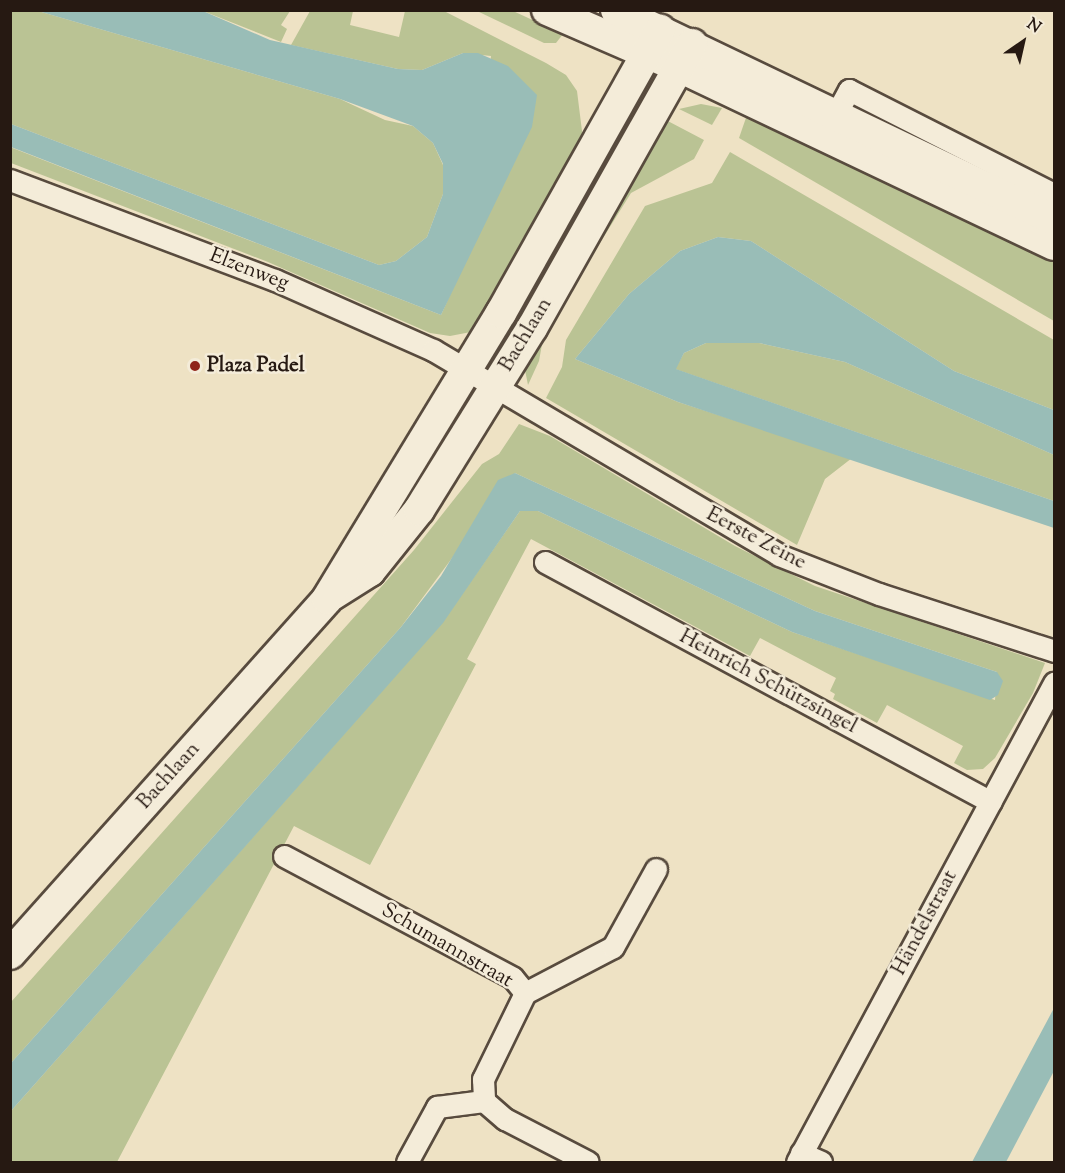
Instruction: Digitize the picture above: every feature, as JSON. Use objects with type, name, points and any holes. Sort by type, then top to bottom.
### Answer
[{"type":"main road","points":[[547,10],[653,41],[831,124],[1054,220]]},
{"type":"main road","points":[[624,13],[653,41]]},
{"type":"main road","name":"Bachlaan","points":[[10,954],[327,598],[370,571],[412,518],[480,379],[653,41]]},
{"type":"main road","name":"Bachlaan","points":[[480,379],[686,56]]},
{"type":"main road","points":[[831,124],[1054,245]]},
{"type":"street","points":[[831,124],[849,90],[1054,194]]},
{"type":"street","name":"Elzenweg","points":[[10,180],[275,280],[433,350],[480,379]]},
{"type":"street","name":"Eerste Zeine","points":[[480,379],[779,555],[879,594],[1054,651]]},
{"type":"street","name":"Heinrich Schützsingel","points":[[545,562],[991,802]]},
{"type":"street","name":"Händelstraat","points":[[799,1158],[1054,683]]},
{"type":"street","name":"Schumannstraat","points":[[284,856],[513,978],[525,993],[483,1079],[484,1101]]},
{"type":"street","points":[[525,993],[613,947],[656,869]]},
{"type":"street","points":[[407,1162],[437,1107],[484,1101],[505,1119],[588,1162]]},
{"type":"street","points":[[799,1158],[821,1162]]},
{"type":"green space","points":[[10,11],[38,11],[340,99],[385,120],[413,126],[433,143],[443,165],[443,194],[427,237],[396,261],[379,265],[11,124]]},
{"type":"green space","points":[[203,11],[290,11],[281,25],[287,29],[281,42]]},
{"type":"green space","points":[[310,11],[353,11],[350,25],[399,37],[405,11],[444,11],[566,75],[577,91],[583,139],[476,331],[450,336],[430,333],[268,262],[11,163],[10,147],[441,315],[473,244],[491,56],[463,53],[422,70],[398,69],[291,45]]},
{"type":"green space","points":[[477,11],[513,11],[563,34],[556,43],[544,43]]},
{"type":"green space","points":[[701,104],[722,108],[712,125],[679,109]]},
{"type":"green space","points":[[748,112],[1054,251],[1054,321],[739,138]]},
{"type":"green space","points":[[664,119],[704,140],[694,159],[631,193],[544,333],[539,361],[528,385],[524,365]]},
{"type":"green space","points":[[730,152],[1054,340],[1054,410],[954,371],[751,241],[718,237],[680,251],[629,294],[575,359],[678,402],[852,458],[825,479],[797,545],[546,398],[562,367],[566,340],[645,206],[712,183]]},
{"type":"green space","points":[[706,343],[759,343],[845,362],[1054,455],[1054,501],[675,369],[684,353]]},
{"type":"green space","points":[[519,424],[550,436],[735,546],[815,586],[1045,663],[1033,693],[995,758],[983,769],[967,770],[954,763],[963,746],[887,705],[877,723],[833,699],[835,694],[830,691],[836,678],[760,638],[750,656],[531,539],[467,659],[476,664],[370,865],[294,826],[117,1162],[11,1162],[11,1111],[442,623],[520,511],[538,511],[792,632],[995,700],[997,672],[815,611],[515,473],[401,627],[11,1063],[11,1002],[414,550],[482,464],[499,454]]},
{"type":"water","points":[[38,11],[203,11],[270,40],[398,69],[422,70],[463,53],[478,53],[508,66],[537,95],[532,127],[441,315],[11,147],[11,124],[379,265],[396,261],[427,237],[443,194],[443,164],[433,143],[413,126],[340,99]]},
{"type":"water","points":[[718,237],[751,241],[954,371],[1054,410],[1054,455],[845,362],[759,343],[706,343],[684,353],[676,369],[1054,501],[1054,528],[678,402],[575,359],[629,294],[680,251]]},
{"type":"water","points":[[515,473],[815,611],[997,672],[1003,681],[998,695],[990,700],[792,632],[538,511],[520,511],[443,623],[11,1111],[11,1063],[401,627],[441,576],[498,480]]},
{"type":"water","points":[[1054,1008],[1054,1071],[1006,1162],[972,1162]]},
{"type":"place","name":"Plaza Padel","points":[[195,366]]}]
